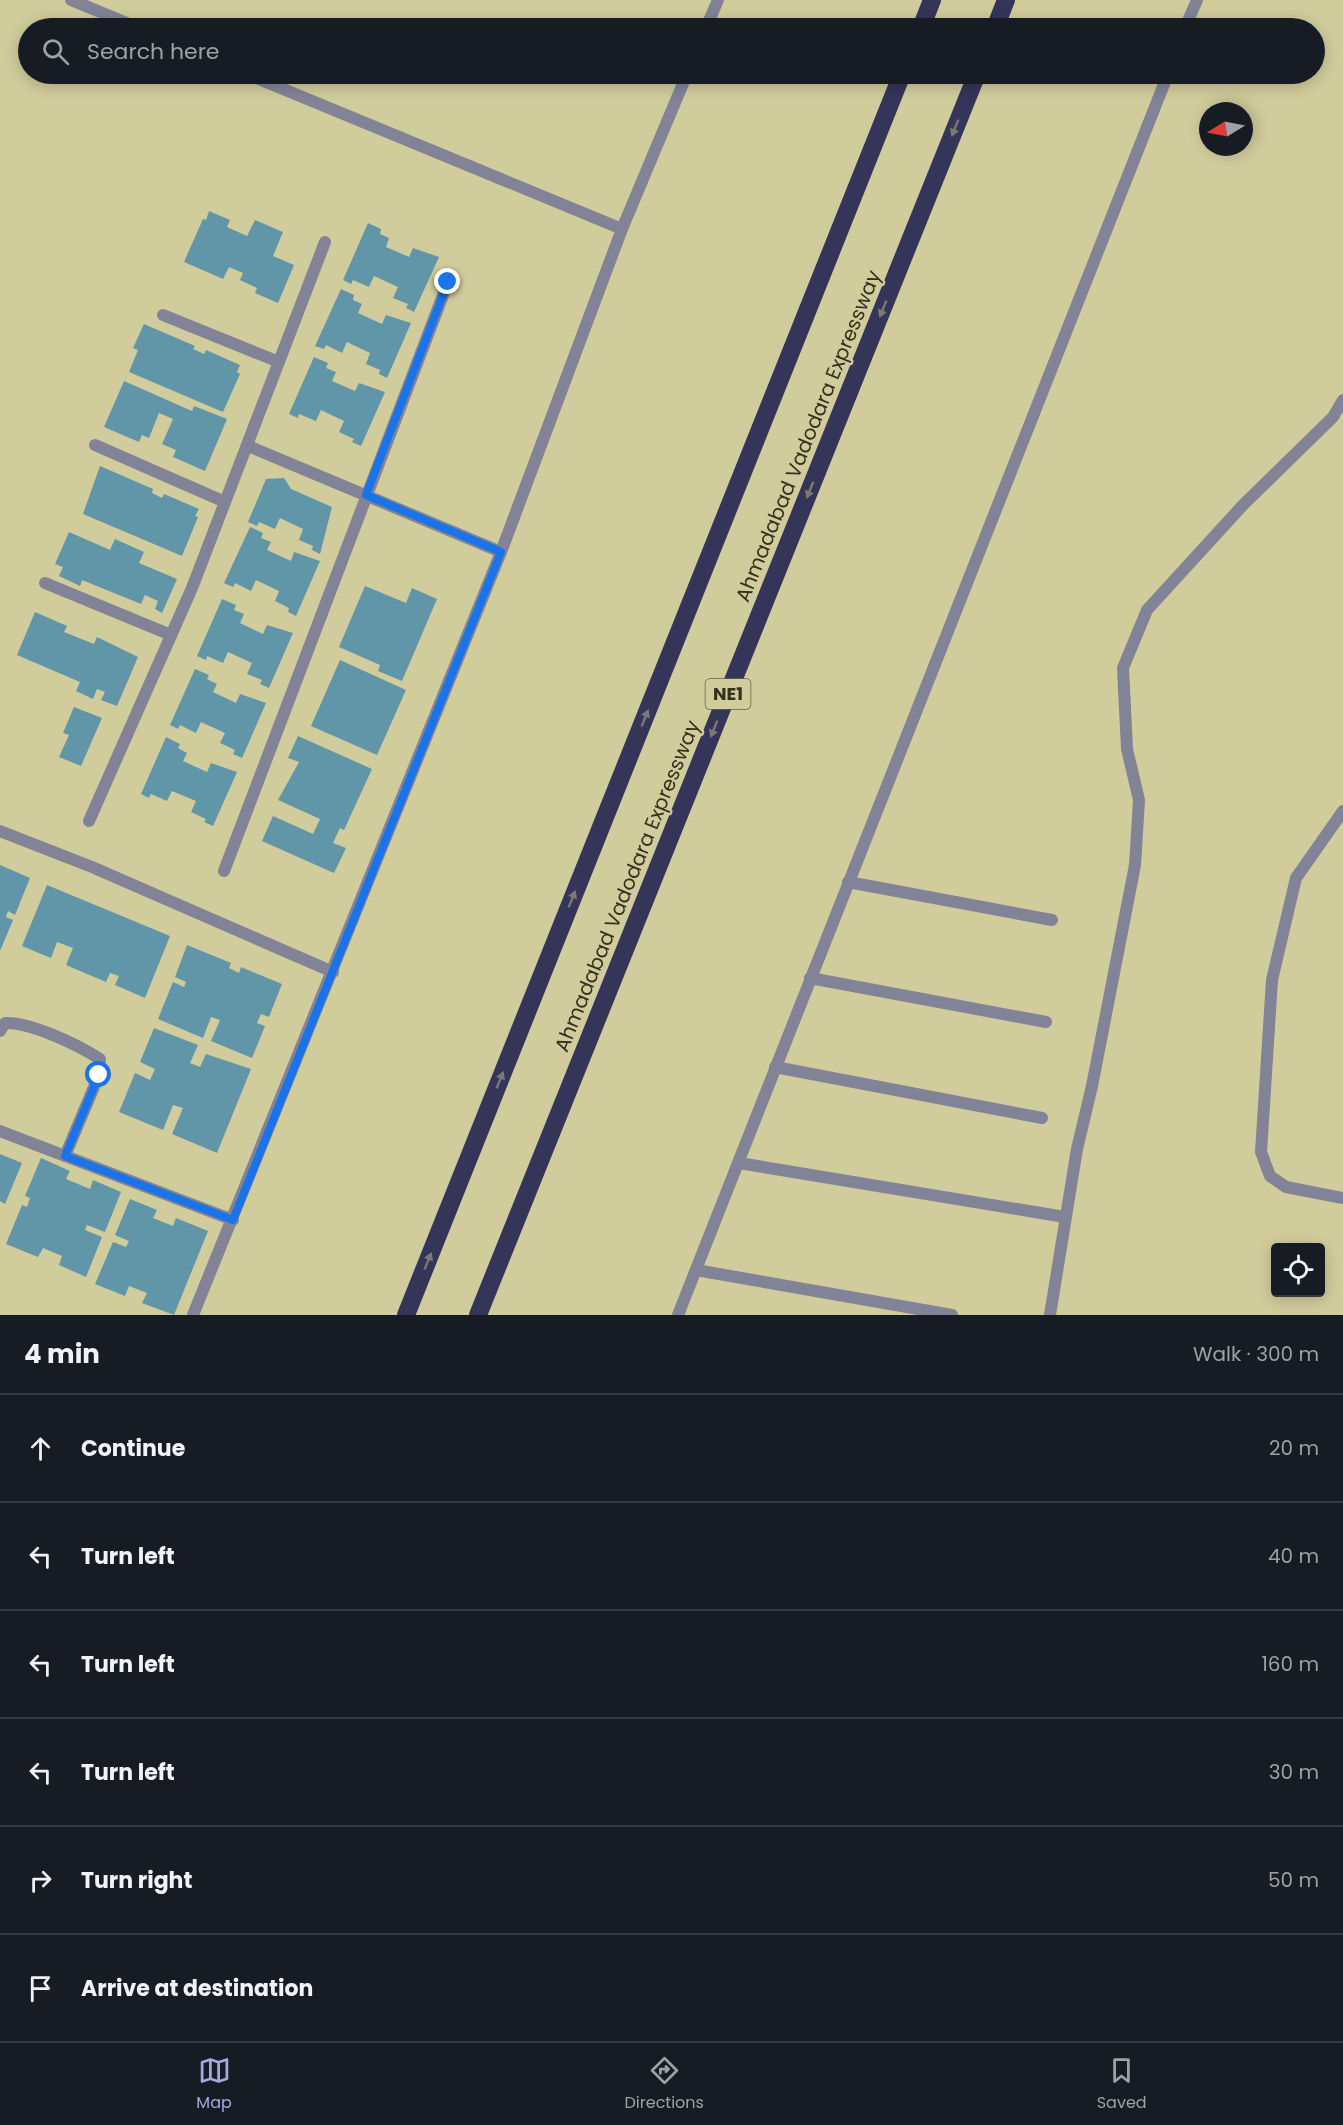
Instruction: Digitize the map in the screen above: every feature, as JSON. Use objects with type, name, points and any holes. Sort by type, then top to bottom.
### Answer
[{"type":"highway","points":[[925,18],[932,0]]},
{"type":"highway","points":[[999,18],[1006,0]]},
{"type":"highway","points":[[406,1315],[898,84]]},
{"type":"highway","name":"Ahmadabad Vadodara Expressway","points":[[478,1315],[973,84]]},
{"type":"street","points":[[71,0],[115,18]]},
{"type":"street","points":[[710,18],[718,0]]},
{"type":"street","points":[[1189,18],[1197,0]]},
{"type":"street","points":[[271,84],[622,229]]},
{"type":"street","points":[[194,1315],[501,552],[622,229],[683,84]]},
{"type":"street","points":[[678,1315],[1164,84]]},
{"type":"street","points":[[89,821],[171,635],[248,446],[325,242]]},
{"type":"street","points":[[224,872],[448,282]]},
{"type":"street","points":[[163,315],[279,362]]},
{"type":"street","points":[[1050,1315],[1065,1217],[1136,865],[1139,800],[1127,749],[1123,668],[1147,610],[1243,505],[1333,417],[1343,400]]},
{"type":"street","points":[[95,445],[225,502]]},
{"type":"street","points":[[248,446],[501,552]]},
{"type":"street","points":[[45,583],[171,635]]},
{"type":"street","points":[[1343,811],[1296,878],[1272,980],[1261,1152],[1270,1176],[1286,1187],[1343,1198]]},
{"type":"street","points":[[0,831],[92,867],[333,972]]},
{"type":"street","points":[[848,882],[1052,920]]},
{"type":"street","points":[[810,978],[1046,1022]]},
{"type":"street","points":[[0,1031],[5,1023],[18,1023],[89,1052],[100,1059],[99,1075],[65,1156]]},
{"type":"street","points":[[775,1067],[1042,1118]]},
{"type":"street","points":[[0,1131],[233,1220]]},
{"type":"street","points":[[739,1162],[1065,1217]]},
{"type":"street","points":[[696,1270],[952,1315]]},
{"type":"building","points":[[209,211],[230,220],[227,227],[247,236],[255,220],[283,232],[273,256],[294,265],[278,303],[255,293],[257,288],[240,280],[243,273],[229,267],[223,279],[184,262],[203,219],[206,220]]},
{"type":"building","points":[[368,223],[381,229],[380,234],[389,238],[386,247],[409,257],[413,248],[439,257],[414,312],[406,308],[408,304],[393,298],[398,287],[374,276],[369,287],[353,280],[351,284],[343,280]]},
{"type":"building","points":[[341,289],[354,295],[353,300],[362,304],[358,313],[382,324],[386,315],[411,323],[387,378],[379,374],[380,370],[366,364],[370,353],[347,342],[342,353],[326,345],[324,349],[315,346]]},
{"type":"building","points":[[144,324],[195,346],[193,349],[204,354],[206,350],[240,365],[237,372],[240,374],[223,412],[129,372],[138,350],[133,348]]},
{"type":"building","points":[[314,357],[328,363],[326,368],[336,372],[332,381],[355,391],[359,383],[385,392],[361,446],[352,442],[354,439],[339,432],[344,421],[321,410],[316,421],[299,414],[298,418],[289,414]]},
{"type":"building","points":[[124,381],[192,411],[194,406],[227,419],[205,471],[173,457],[176,450],[162,444],[173,419],[159,413],[149,438],[142,435],[139,442],[104,427]]},
{"type":"building","points":[[100,466],[153,489],[152,493],[162,498],[164,494],[199,509],[182,556],[83,514]]},
{"type":"building","points":[[284,478],[291,489],[332,507],[320,554],[312,550],[313,546],[299,540],[303,529],[280,518],[275,529],[259,522],[257,526],[248,522],[266,479]]},
{"type":"building","points":[[250,527],[263,533],[261,538],[271,542],[267,550],[291,561],[294,552],[320,561],[296,616],[288,612],[289,608],[275,601],[279,591],[256,580],[251,591],[235,583],[233,587],[224,583]]},
{"type":"building","points":[[69,532],[110,550],[115,539],[144,552],[139,563],[177,579],[162,613],[155,609],[158,601],[145,595],[141,604],[82,580],[80,586],[59,576],[63,567],[55,564]]},
{"type":"building","points":[[365,586],[406,603],[412,588],[437,599],[402,681],[378,671],[380,665],[339,647]]},
{"type":"building","points":[[222,599],[236,605],[234,610],[244,614],[240,623],[263,634],[267,625],[293,633],[269,688],[260,684],[262,680],[247,674],[252,663],[228,652],[223,663],[207,656],[206,660],[197,656]]},
{"type":"building","points":[[35,612],[67,626],[64,632],[94,644],[97,637],[138,657],[117,706],[101,700],[105,692],[97,689],[93,699],[76,691],[80,682],[17,655]]},
{"type":"building","points":[[340,660],[406,690],[377,755],[311,726]]},
{"type":"building","points":[[195,669],[209,675],[207,679],[217,684],[213,692],[236,703],[240,694],[266,703],[242,758],[233,754],[235,750],[220,743],[225,733],[201,722],[196,733],[180,725],[178,729],[170,725]]},
{"type":"building","points":[[74,707],[102,718],[81,766],[59,757],[69,735],[63,733]]},
{"type":"building","points":[[298,736],[372,769],[344,830],[340,828],[333,843],[346,848],[334,873],[262,841],[273,816],[313,834],[320,819],[278,800],[299,762],[288,758]]},
{"type":"building","points":[[166,737],[180,744],[178,748],[187,753],[183,761],[207,772],[211,763],[237,772],[213,826],[204,822],[206,819],[191,812],[196,801],[172,791],[167,801],[151,794],[149,798],[141,794]]},
{"type":"building","points":[[0,865],[30,878],[15,915],[8,911],[6,917],[13,920],[0,951]]},
{"type":"building","points":[[47,885],[170,936],[145,998],[115,985],[119,976],[110,973],[106,982],[66,965],[73,948],[57,942],[51,958],[22,946]]},
{"type":"building","points":[[187,945],[231,963],[229,968],[239,973],[241,967],[282,984],[269,1017],[261,1014],[257,1023],[265,1026],[252,1058],[211,1041],[220,1020],[211,1017],[203,1038],[158,1019],[173,982],[184,987],[186,982],[175,977]]},
{"type":"building","points":[[154,1028],[198,1045],[190,1063],[200,1067],[206,1054],[251,1069],[217,1153],[172,1134],[183,1108],[173,1105],[163,1130],[119,1112],[135,1073],[150,1080],[155,1069],[140,1062]]},
{"type":"building","points":[[0,1154],[22,1163],[5,1204],[0,1201]]},
{"type":"building","points":[[41,1158],[70,1171],[66,1179],[90,1189],[93,1180],[121,1192],[105,1232],[87,1225],[85,1230],[102,1237],[86,1277],[59,1265],[62,1256],[43,1248],[38,1257],[6,1244],[22,1205],[27,1207],[30,1198],[25,1196]]},
{"type":"building","points":[[130,1199],[157,1210],[153,1218],[173,1226],[176,1218],[208,1231],[174,1315],[142,1303],[147,1293],[129,1286],[125,1296],[95,1284],[113,1242],[126,1247],[129,1241],[115,1235]]},
{"type":"route","points":[[99,1075],[65,1156],[233,1220],[501,552],[366,495],[448,282]]}]
